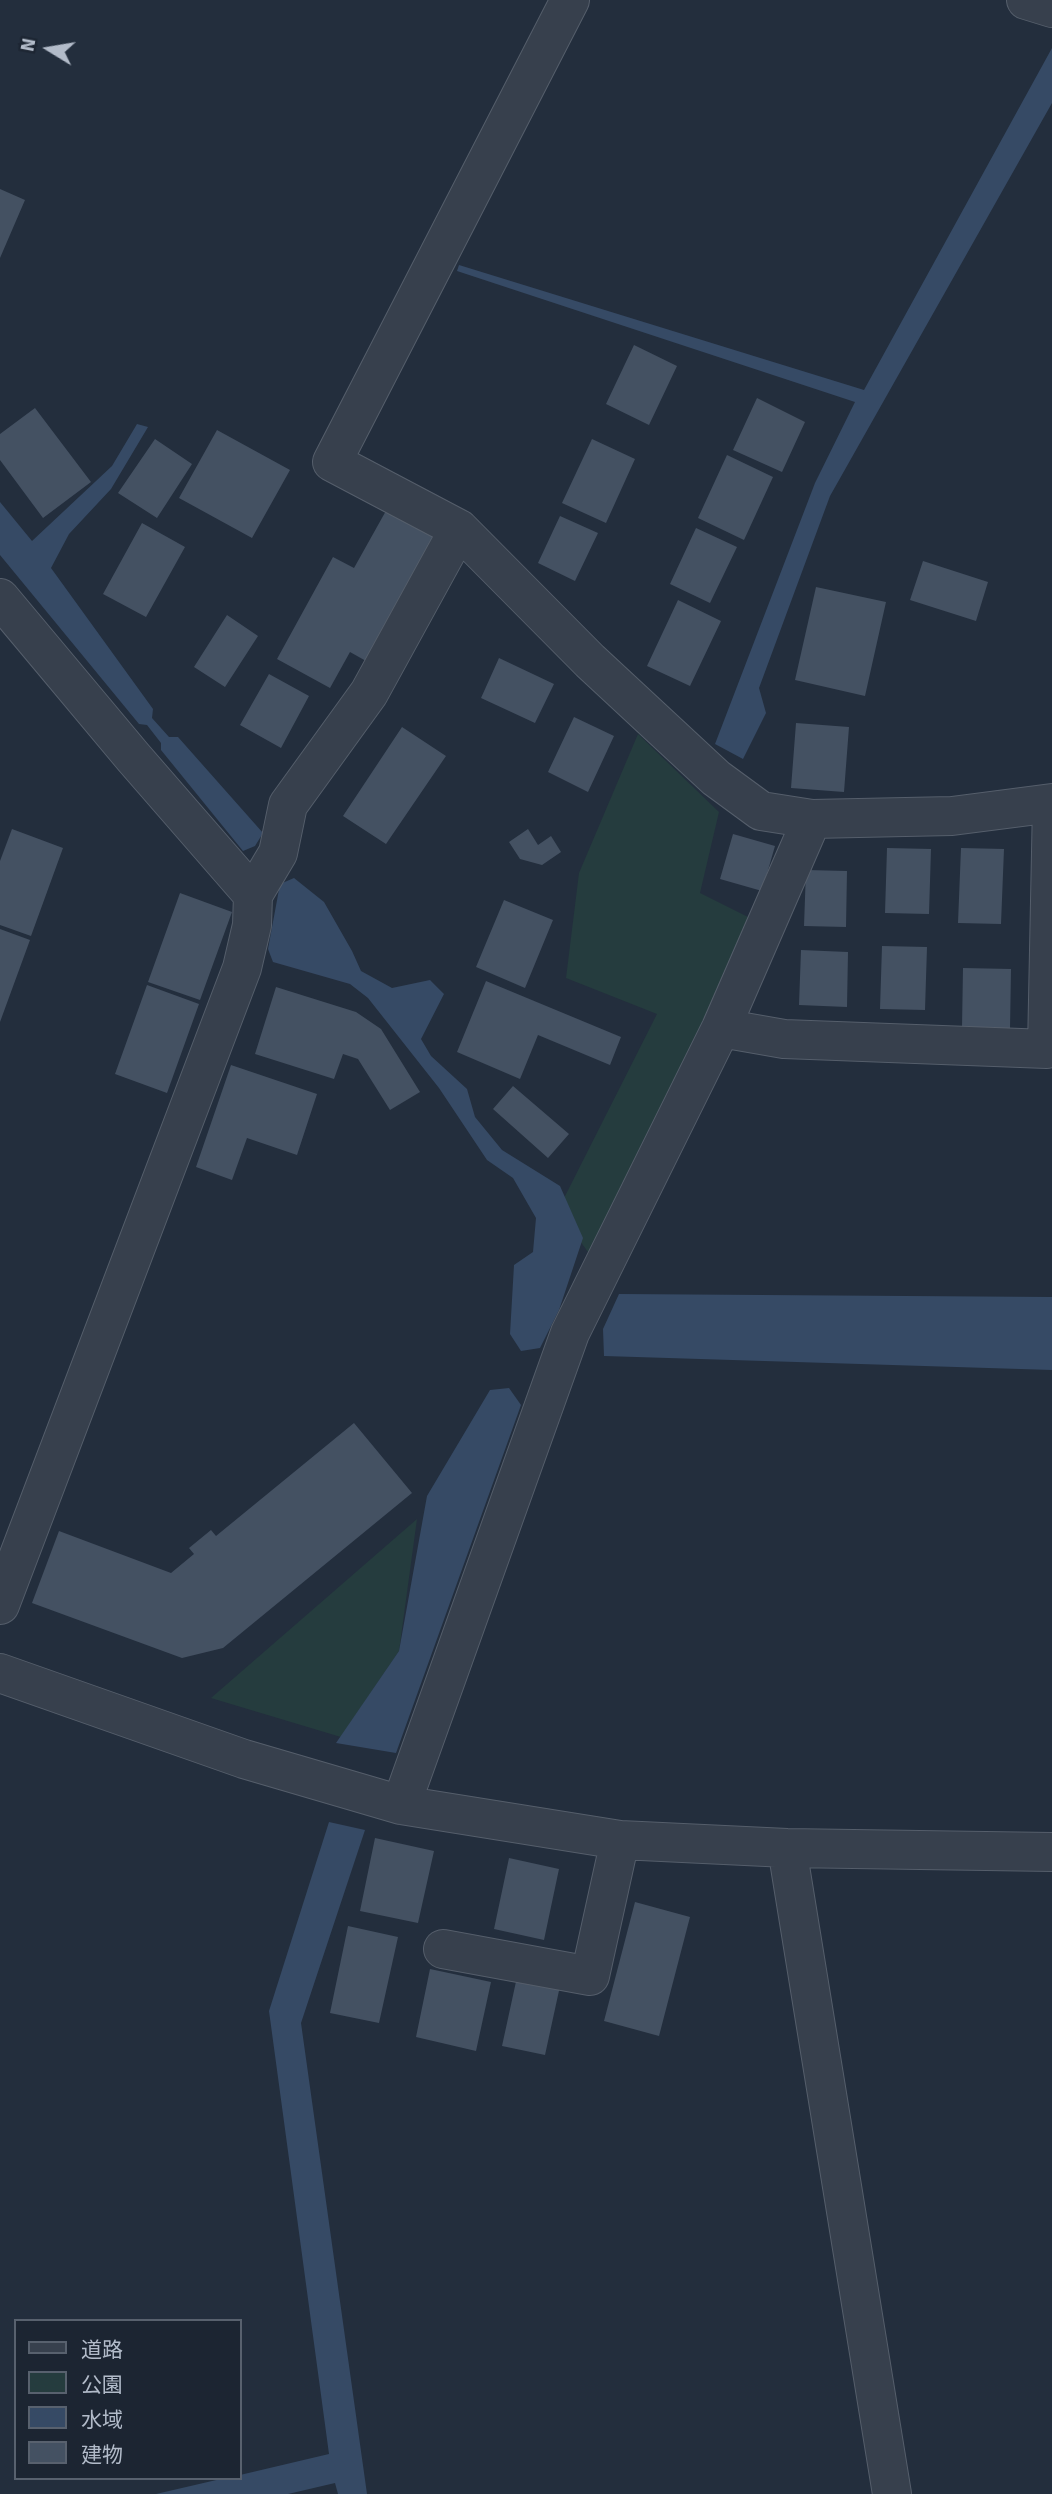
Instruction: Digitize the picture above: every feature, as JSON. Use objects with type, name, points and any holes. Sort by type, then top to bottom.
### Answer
[{"type":"street","points":[[570,0],[332,462],[459,529],[590,660],[716,778],[761,811],[812,819],[952,816],[1052,803],[1047,1049],[784,1039],[721,1028]]},
{"type":"street","points":[[1026,0],[1052,8]]},
{"type":"street","points":[[0,1605],[242,968],[252,925],[253,895],[278,853],[288,805],[369,693],[459,529]]},
{"type":"street","points":[[0,598],[253,895]]},
{"type":"street","points":[[401,1805],[570,1333],[721,1028],[812,819]]},
{"type":"street","points":[[0,1673],[244,1759],[401,1805],[620,1840],[787,1848],[1052,1852]]},
{"type":"street","points":[[443,1949],[590,1976],[620,1840]]},
{"type":"street","points":[[787,1848],[892,2494]]},
{"type":"green space","points":[[638,734],[719,812],[700,893],[758,922],[610,1283],[558,1210],[657,1014],[566,978],[579,873]]},
{"type":"green space","points":[[417,1519],[399,1651],[341,1737],[211,1698]]},
{"type":"water","points":[[1052,48],[1052,103],[830,496],[759,688],[766,713],[743,759],[715,744],[815,483],[855,402],[457,271],[459,265],[864,390]]},
{"type":"water","points":[[137,424],[148,427],[111,489],[69,534],[51,568],[153,709],[152,718],[169,737],[178,737],[263,833],[255,846],[243,851],[161,750],[161,743],[147,725],[139,724],[0,555],[0,502],[32,541],[112,466]]},
{"type":"water","points":[[294,878],[324,902],[361,971],[392,988],[430,980],[444,994],[421,1039],[431,1056],[467,1089],[475,1117],[502,1150],[560,1186],[583,1238],[559,1310],[540,1348],[521,1351],[510,1334],[514,1265],[533,1252],[536,1218],[513,1178],[487,1160],[439,1088],[368,998],[350,984],[273,962],[268,949],[280,884]]},
{"type":"water","points":[[619,1294],[1052,1297],[1052,1370],[604,1356],[603,1329]]},
{"type":"water","points":[[509,1388],[521,1405],[396,1753],[336,1743],[399,1651],[427,1496],[490,1390]]},
{"type":"water","points":[[329,1822],[365,1830],[301,2023],[367,2494],[338,2494],[335,2483],[288,2494],[156,2494],[216,2480],[242,2480],[242,2475],[329,2454],[269,2011]]},
{"type":"building","points":[[0,189],[25,200],[0,258]]},
{"type":"building","points":[[634,345],[677,366],[649,425],[606,404]]},
{"type":"building","points":[[757,398],[805,422],[782,472],[733,450]]},
{"type":"building","points":[[35,408],[91,482],[43,518],[0,460],[0,434]]},
{"type":"building","points":[[217,430],[290,470],[252,538],[179,498]]},
{"type":"building","points":[[155,439],[192,464],[157,518],[118,493]]},
{"type":"building","points":[[592,439],[635,459],[606,523],[562,503]]},
{"type":"building","points":[[727,455],[773,477],[744,540],[698,518]]},
{"type":"building","points":[[387,509],[434,535],[366,661],[350,652],[330,688],[277,659],[333,557],[354,568]]},
{"type":"building","points":[[560,516],[598,533],[575,581],[538,563]]},
{"type":"building","points":[[142,523],[185,547],[146,617],[103,594]]},
{"type":"building","points":[[696,528],[737,547],[710,603],[670,584]]},
{"type":"building","points":[[923,561],[988,582],[976,621],[910,600]]},
{"type":"building","points":[[816,587],[886,602],[865,696],[795,680]]},
{"type":"building","points":[[678,600],[721,621],[690,686],[647,666]]},
{"type":"building","points":[[227,615],[258,636],[225,687],[194,667]]},
{"type":"building","points":[[499,658],[554,684],[535,723],[481,698]]},
{"type":"building","points":[[269,674],[309,696],[281,748],[240,725]]},
{"type":"building","points":[[574,717],[614,736],[588,792],[548,772]]},
{"type":"building","points":[[796,723],[849,727],[844,792],[791,788]]},
{"type":"building","points":[[402,727],[446,756],[386,844],[343,816]]},
{"type":"building","points":[[12,829],[63,848],[31,936],[0,925],[0,861]]},
{"type":"building","points":[[528,829],[538,845],[551,836],[561,852],[542,865],[520,859],[509,842]]},
{"type":"building","points":[[733,834],[775,846],[762,891],[720,879]]},
{"type":"building","points":[[887,848],[931,849],[929,914],[885,913]]},
{"type":"building","points":[[961,848],[1004,849],[1001,924],[958,923]]},
{"type":"building","points":[[806,870],[847,871],[846,927],[804,926]]},
{"type":"building","points":[[180,893],[232,912],[200,1000],[148,982]]},
{"type":"building","points":[[504,900],[553,920],[525,988],[476,967]]},
{"type":"building","points":[[0,929],[30,940],[0,1022]]},
{"type":"building","points":[[882,946],[927,947],[925,1010],[880,1009]]},
{"type":"building","points":[[801,950],[848,952],[847,1007],[799,1005]]},
{"type":"building","points":[[963,968],[1011,969],[1010,1029],[962,1027]]},
{"type":"building","points":[[486,981],[621,1037],[610,1065],[538,1035],[520,1079],[457,1052]]},
{"type":"building","points":[[147,985],[199,1004],[167,1093],[115,1074]]},
{"type":"building","points":[[276,987],[356,1012],[381,1029],[420,1092],[390,1110],[358,1059],[343,1054],[334,1079],[255,1054]]},
{"type":"building","points":[[231,1065],[317,1094],[297,1155],[247,1138],[232,1180],[196,1167]]},
{"type":"building","points":[[513,1086],[569,1134],[548,1158],[493,1109]]},
{"type":"building","points":[[354,1423],[412,1493],[223,1648],[182,1658],[32,1603],[59,1531],[171,1573],[194,1554],[189,1548],[211,1530],[216,1536]]},
{"type":"building","points":[[375,1838],[434,1851],[418,1923],[360,1911]]},
{"type":"building","points":[[509,1858],[559,1869],[544,1940],[494,1929]]},
{"type":"building","points":[[635,1902],[690,1917],[659,2036],[604,2021]]},
{"type":"building","points":[[348,1926],[398,1937],[379,2023],[330,2013]]},
{"type":"building","points":[[430,1969],[491,1982],[476,2051],[416,2037]]},
{"type":"building","points":[[517,1977],[560,1986],[545,2055],[502,2046]]}]
